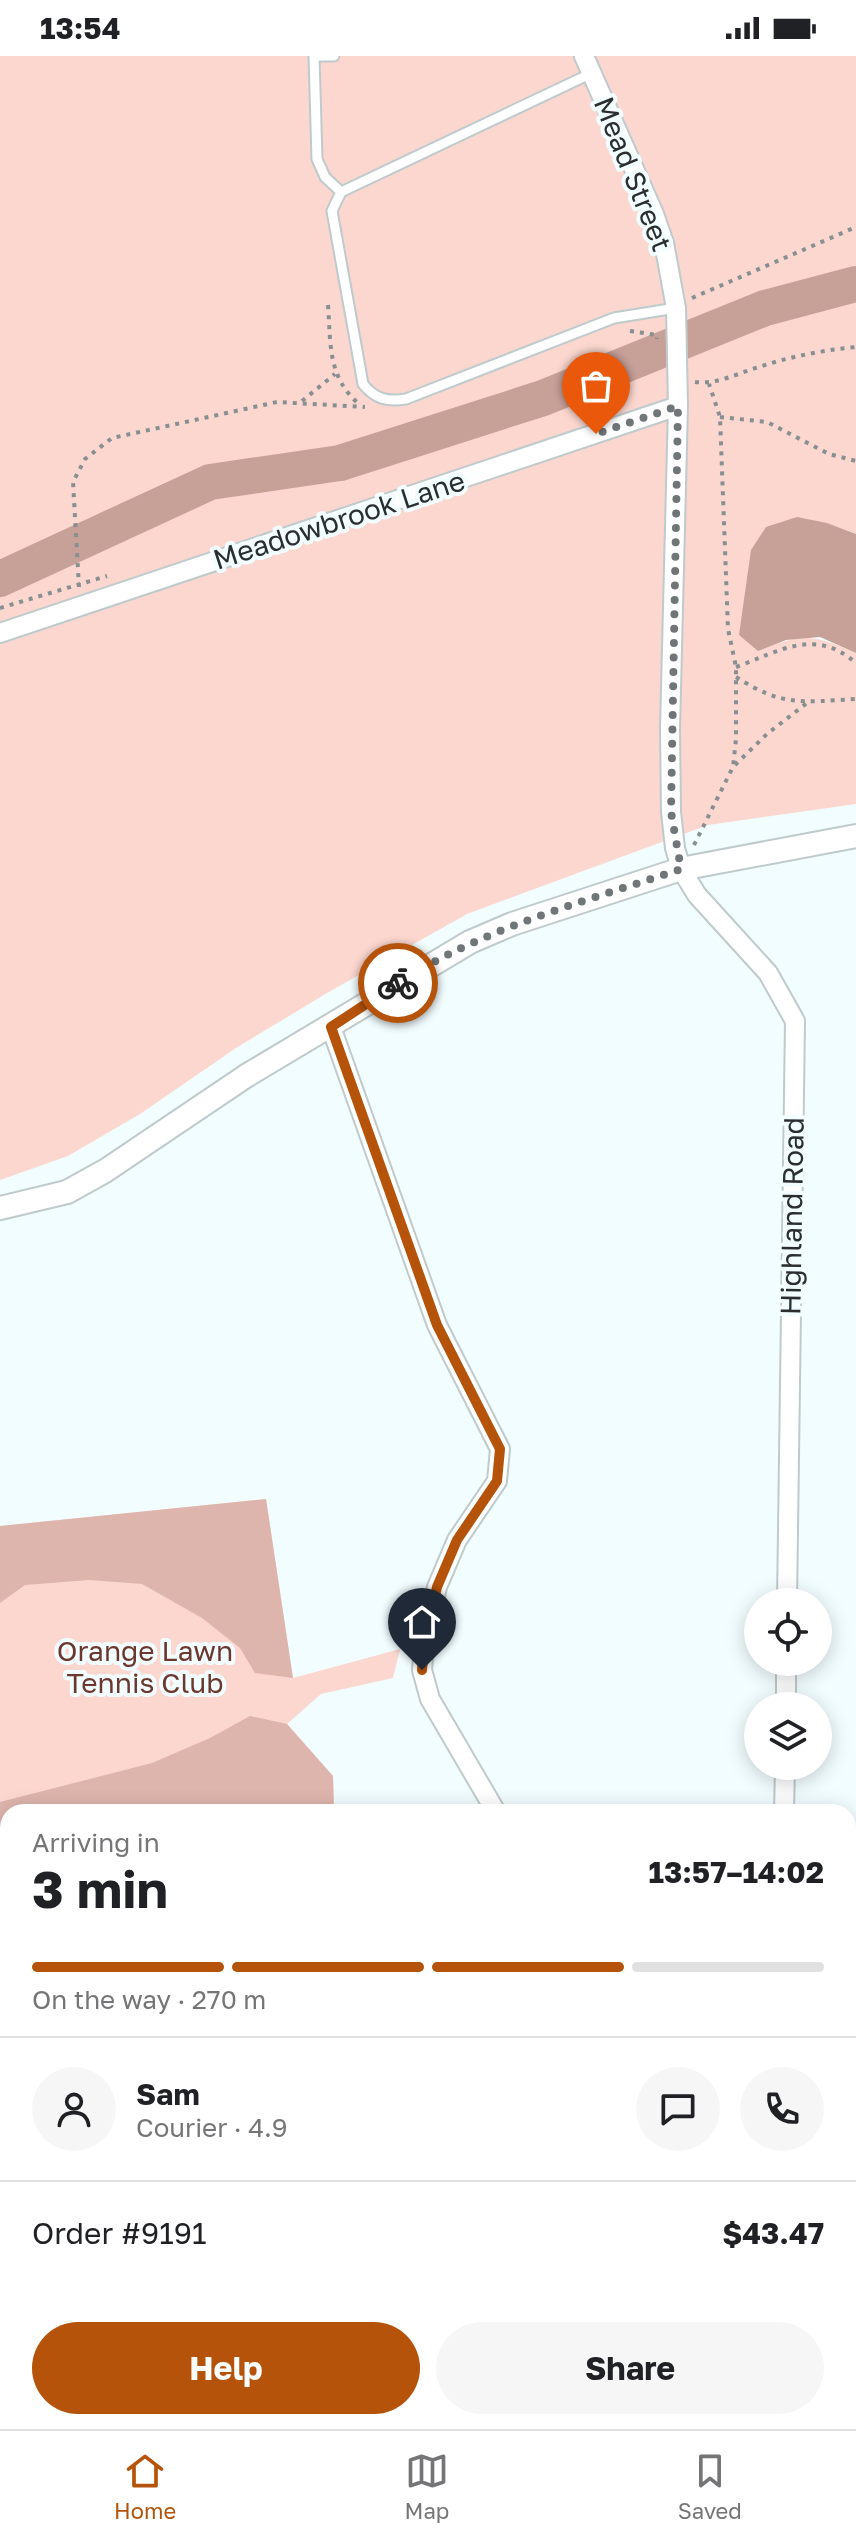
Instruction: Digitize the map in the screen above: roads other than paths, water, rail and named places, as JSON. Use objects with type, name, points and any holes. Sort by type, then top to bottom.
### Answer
[{"type":"street","name":"Mead Street","points":[[588,65],[654,214],[681,311],[677,364],[671,798],[675,848],[681,869]]},
{"type":"street","name":"Meadowbrook Lane","points":[[0,633],[678,406]]},
{"type":"street","points":[[0,1208],[67,1192],[125,1160],[246,1076],[470,942],[512,924],[681,869],[856,836]]},
{"type":"street","name":"Highland Road","points":[[681,869],[697,895],[768,973],[795,1021],[787,1588]]},
{"type":"street","points":[[331,1027],[437,1325],[500,1449],[497,1481],[457,1540],[437,1587],[424,1644],[422,1670],[430,1699],[491,1804]]},
{"type":"street","points":[[784,1804],[785,1780]]},
{"type":"lane","points":[[334,56],[316,56],[317,159],[325,177],[341,192]]},
{"type":"lane","points":[[588,65],[341,192],[332,211],[363,384],[379,398],[391,401],[406,399],[614,318],[681,311]]},
{"type":"waterway","points":[[0,579],[210,482],[340,463],[543,398],[765,308],[856,284]]},
{"type":"park label","name":"Orange Lawn Tennis Club","points":[[145,1667]]}]
